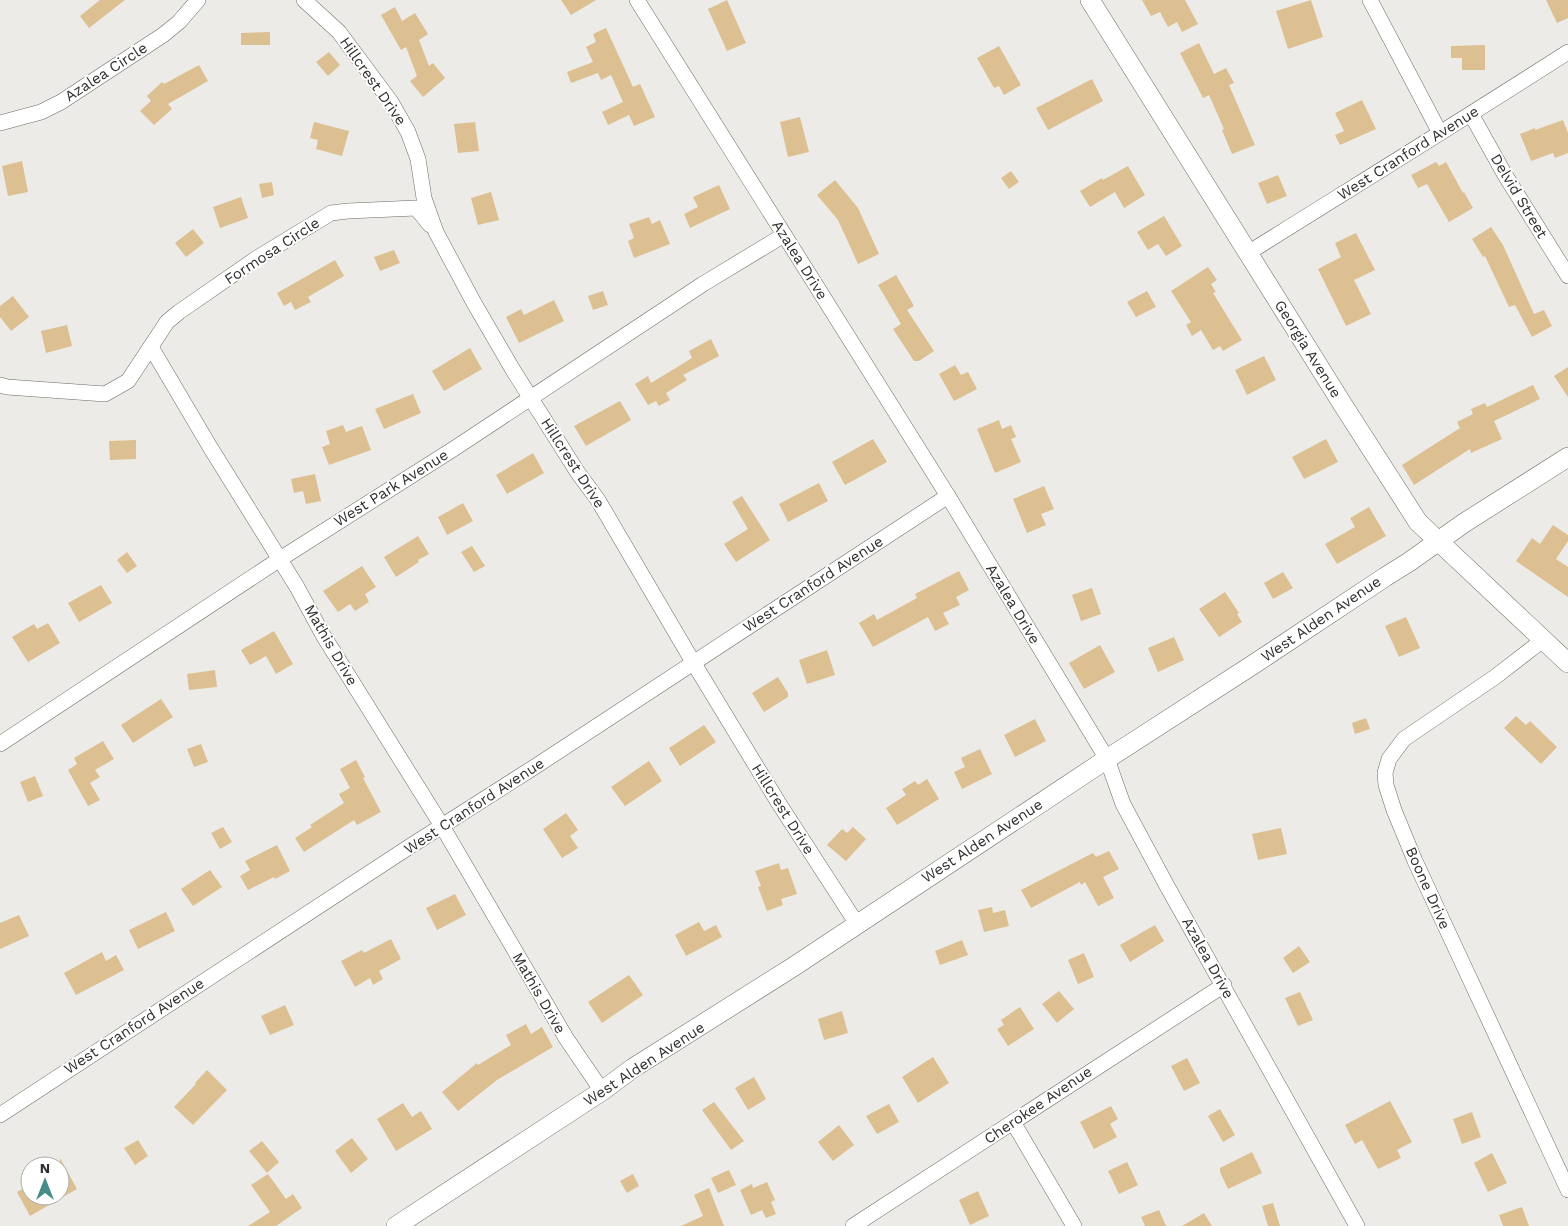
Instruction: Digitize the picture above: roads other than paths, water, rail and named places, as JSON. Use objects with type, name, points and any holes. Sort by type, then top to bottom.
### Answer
[{"type":"street","name":"Azalea Circle","points":[[0,122],[41,112],[61,102],[163,35],[179,22],[198,0]]},
{"type":"street","name":"Hillcrest Drive","points":[[304,0],[340,32],[391,102],[404,125],[418,159],[424,198],[436,232],[474,303],[578,474],[598,500],[778,802],[857,924]]},
{"type":"street","name":"Azalea Drive","points":[[637,0],[948,496],[1107,759],[1123,804],[1357,1226]]},
{"type":"street","name":"Georgia Avenue","points":[[1090,0],[1418,522],[1568,663]]},
{"type":"street","points":[[1370,0],[1440,133]]},
{"type":"street","name":"West Cranford Avenue","points":[[1248,253],[1568,52]]},
{"type":"street","name":"Delvid Street","points":[[1471,114],[1505,175],[1568,276]]},
{"type":"street","name":"Formosa Circle","points":[[151,347],[167,322],[179,312],[257,258],[331,214],[356,210],[416,208],[436,232]]},
{"type":"street","name":"West Park Avenue","points":[[0,744],[703,284],[784,235]]},
{"type":"street","points":[[0,385],[105,394],[128,381],[151,347]]},
{"type":"street","name":"Mathis Drive","points":[[151,347],[280,559],[323,635],[442,826],[566,1038],[602,1092]]},
{"type":"street","name":"West Alden Avenue","points":[[396,1226],[602,1092],[633,1068],[769,982],[1438,542],[1464,523],[1568,457]]},
{"type":"street","name":"West Cranford Avenue","points":[[0,1115],[948,496]]},
{"type":"street","name":"Boone Drive","points":[[1543,640],[1494,677],[1404,739],[1389,759],[1385,773],[1386,785],[1394,810],[1415,861],[1568,1190]]},
{"type":"street","name":"Cherokee Avenue","points":[[853,1226],[1224,985]]},
{"type":"street","points":[[1013,1122],[1074,1226]]}]
